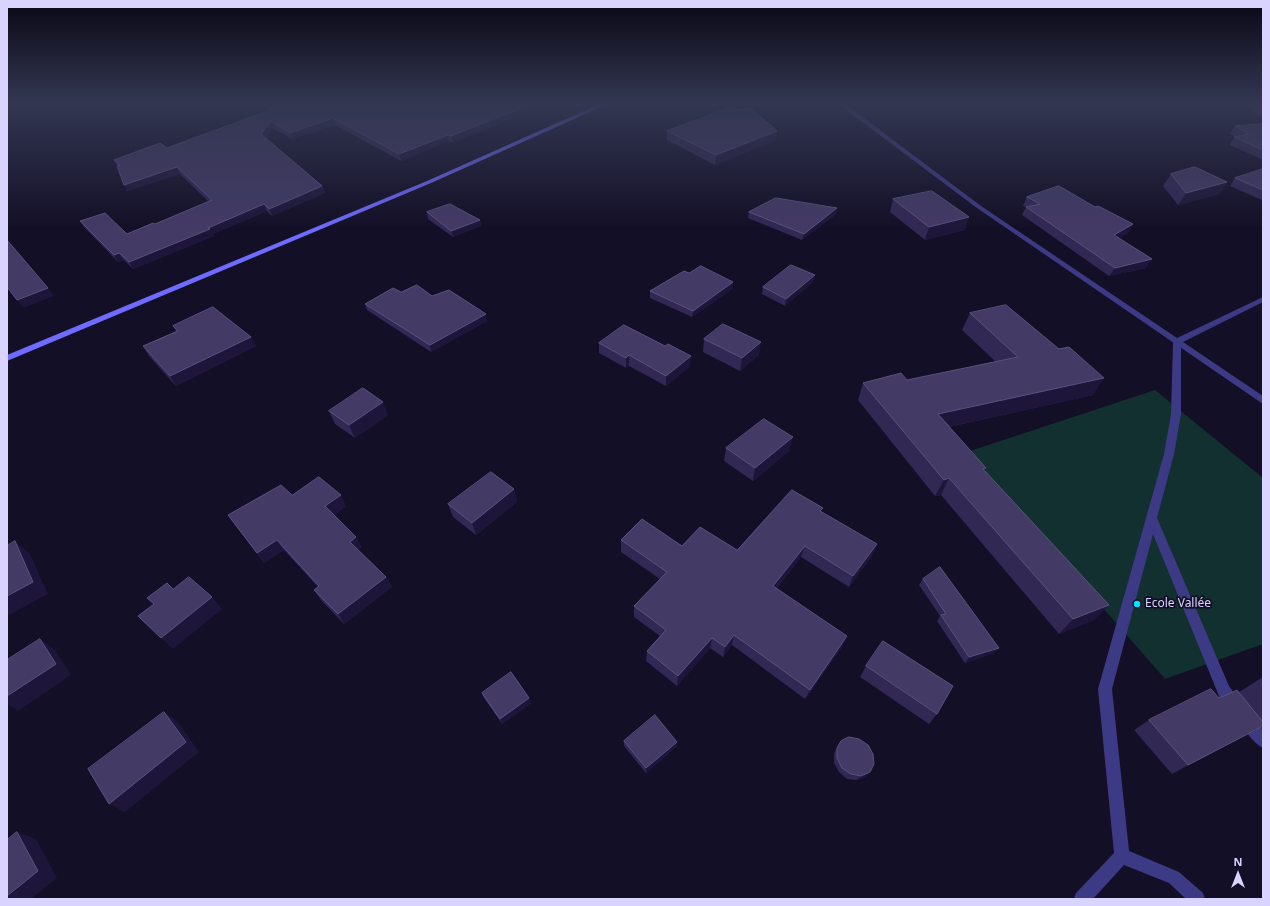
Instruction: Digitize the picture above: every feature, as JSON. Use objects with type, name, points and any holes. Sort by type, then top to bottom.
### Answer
[{"type":"street","points":[[7,358],[422,185],[511,145]]},
{"type":"street","points":[[897,145],[979,207],[1263,401]]},
{"type":"street","points":[[1177,342],[1263,299]]},
{"type":"street","points":[[1082,899],[1122,856],[1105,690],[1169,454],[1176,414],[1177,342]]},
{"type":"street","points":[[1152,519],[1224,691],[1263,741]]},
{"type":"street","points":[[1122,856],[1174,877],[1197,899]]},
{"type":"green space","points":[[1155,390],[1263,478],[1263,644],[1165,679],[967,452]]},
{"type":"building","points":[[154,145],[163,145],[167,148],[174,145],[274,145],[322,186],[269,209],[264,204],[208,228],[210,229],[129,262],[119,253],[114,255],[80,221],[105,213],[127,234],[212,200],[177,167],[124,185],[117,166],[120,165],[114,160]]},
{"type":"building","points":[[383,145],[421,145],[399,154]]},
{"type":"building","points":[[696,145],[741,145],[716,155]]},
{"type":"building","points":[[1252,145],[1263,145],[1263,150]]},
{"type":"building","points":[[1195,167],[1227,182],[1186,193],[1171,174]]},
{"type":"building","points":[[1263,169],[1263,190],[1235,178]]},
{"type":"building","points":[[1059,186],[1095,207],[1098,206],[1133,224],[1114,235],[1152,259],[1115,268],[1026,207],[1040,204],[1027,197]]},
{"type":"building","points":[[932,191],[969,217],[929,227],[893,199]]},
{"type":"building","points":[[776,198],[837,208],[804,234],[749,212]]},
{"type":"building","points":[[450,204],[480,220],[451,231],[427,212]]},
{"type":"building","points":[[7,240],[48,288],[17,300],[7,287]]},
{"type":"building","points":[[791,265],[815,275],[786,299],[763,287]]},
{"type":"building","points":[[701,266],[733,282],[693,311],[650,291],[684,271],[689,273]]},
{"type":"building","points":[[417,285],[432,296],[449,290],[486,314],[430,345],[365,304],[393,288],[401,292]]},
{"type":"building","points":[[1006,305],[1059,349],[1069,347],[1104,378],[938,414],[986,468],[983,469],[1109,605],[1073,619],[949,478],[944,480],[863,383],[901,373],[907,380],[1018,357],[970,313]]},
{"type":"building","points":[[213,307],[251,337],[170,376],[143,346],[178,331],[173,326]]},
{"type":"building","points":[[723,324],[761,342],[742,358],[704,339]]},
{"type":"building","points":[[624,325],[665,346],[668,344],[691,356],[666,376],[629,355],[626,358],[599,343]]},
{"type":"building","points":[[363,388],[383,402],[349,425],[329,411]]},
{"type":"building","points":[[764,419],[793,437],[755,468],[726,448]]},
{"type":"building","points":[[491,472],[514,489],[472,523],[448,504]]},
{"type":"building","points":[[319,477],[341,495],[325,506],[356,537],[350,542],[386,577],[338,614],[314,590],[319,586],[277,540],[257,553],[228,515],[281,485],[292,495]]},
{"type":"building","points":[[792,490],[823,508],[820,511],[877,544],[853,576],[805,546],[773,586],[847,636],[810,690],[734,635],[725,647],[712,638],[678,676],[647,651],[666,630],[634,606],[667,572],[621,540],[642,519],[682,546],[700,527],[737,550]]},
{"type":"building","points":[[15,541],[33,582],[7,596],[7,546]]},
{"type":"building","points":[[940,567],[999,648],[969,657],[941,615],[946,614],[923,579]]},
{"type":"building","points":[[189,577],[212,597],[161,638],[138,616],[154,604],[147,598],[167,583],[173,589]]},
{"type":"building","points":[[40,639],[56,664],[7,696],[7,660]]},
{"type":"building","points":[[883,641],[953,686],[937,714],[866,666]]},
{"type":"building","points":[[511,672],[529,698],[500,719],[482,693]]},
{"type":"building","points":[[1211,689],[1219,698],[1237,690],[1263,722],[1263,726],[1188,765],[1149,720]]},
{"type":"building","points":[[164,712],[186,742],[109,804],[88,769]]},
{"type":"building","points":[[655,715],[677,742],[646,768],[624,741]]},
{"type":"building","points":[[849,737],[859,739],[868,745],[873,754],[874,764],[870,772],[861,776],[851,774],[842,768],[837,758],[837,748],[841,741]]},
{"type":"building","points":[[17,832],[38,871],[7,896],[7,840]]},
{"type":"place","name":"Ecole Vallée","points":[[1137,604]]}]
